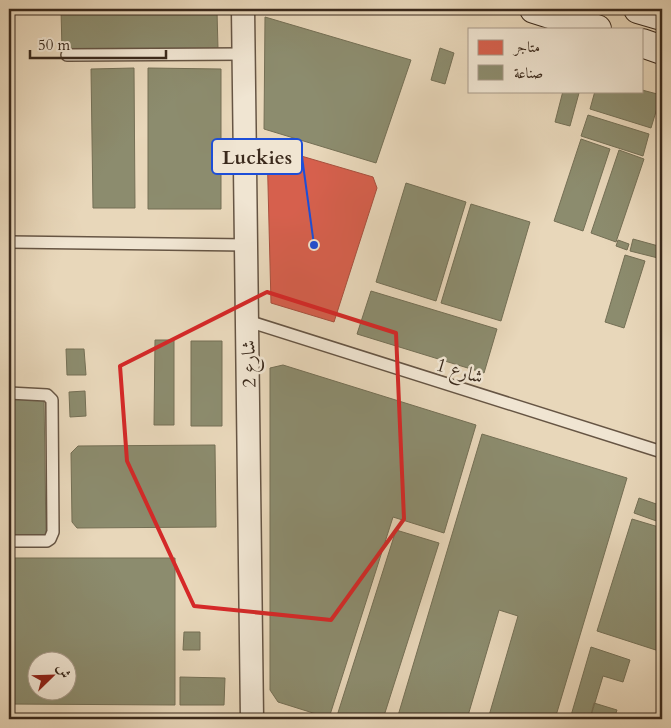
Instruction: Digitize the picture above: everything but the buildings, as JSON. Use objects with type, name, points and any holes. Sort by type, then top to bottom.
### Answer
[{"type":"main road","points":[[534,9],[594,28]]},
{"type":"main road","points":[[638,9],[662,16]]},
{"type":"main road","points":[[644,44],[662,50]]},
{"type":"street","name":"شارع 2","points":[[243,9],[253,719]]},
{"type":"lane","points":[[67,55],[244,54]]},
{"type":"lane","points":[[9,242],[247,245]]},
{"type":"lane","name":"شارع 1","points":[[248,321],[662,452]]},
{"type":"lane","points":[[9,393],[47,395],[52,400],[53,532],[47,541],[9,541]]},
{"type":"highlighted area","points":[[267,292],[396,333],[404,519],[331,620],[194,606],[127,461],[120,366]]},
{"type":"place","name":"Luckies","points":[[314,245]]}]
